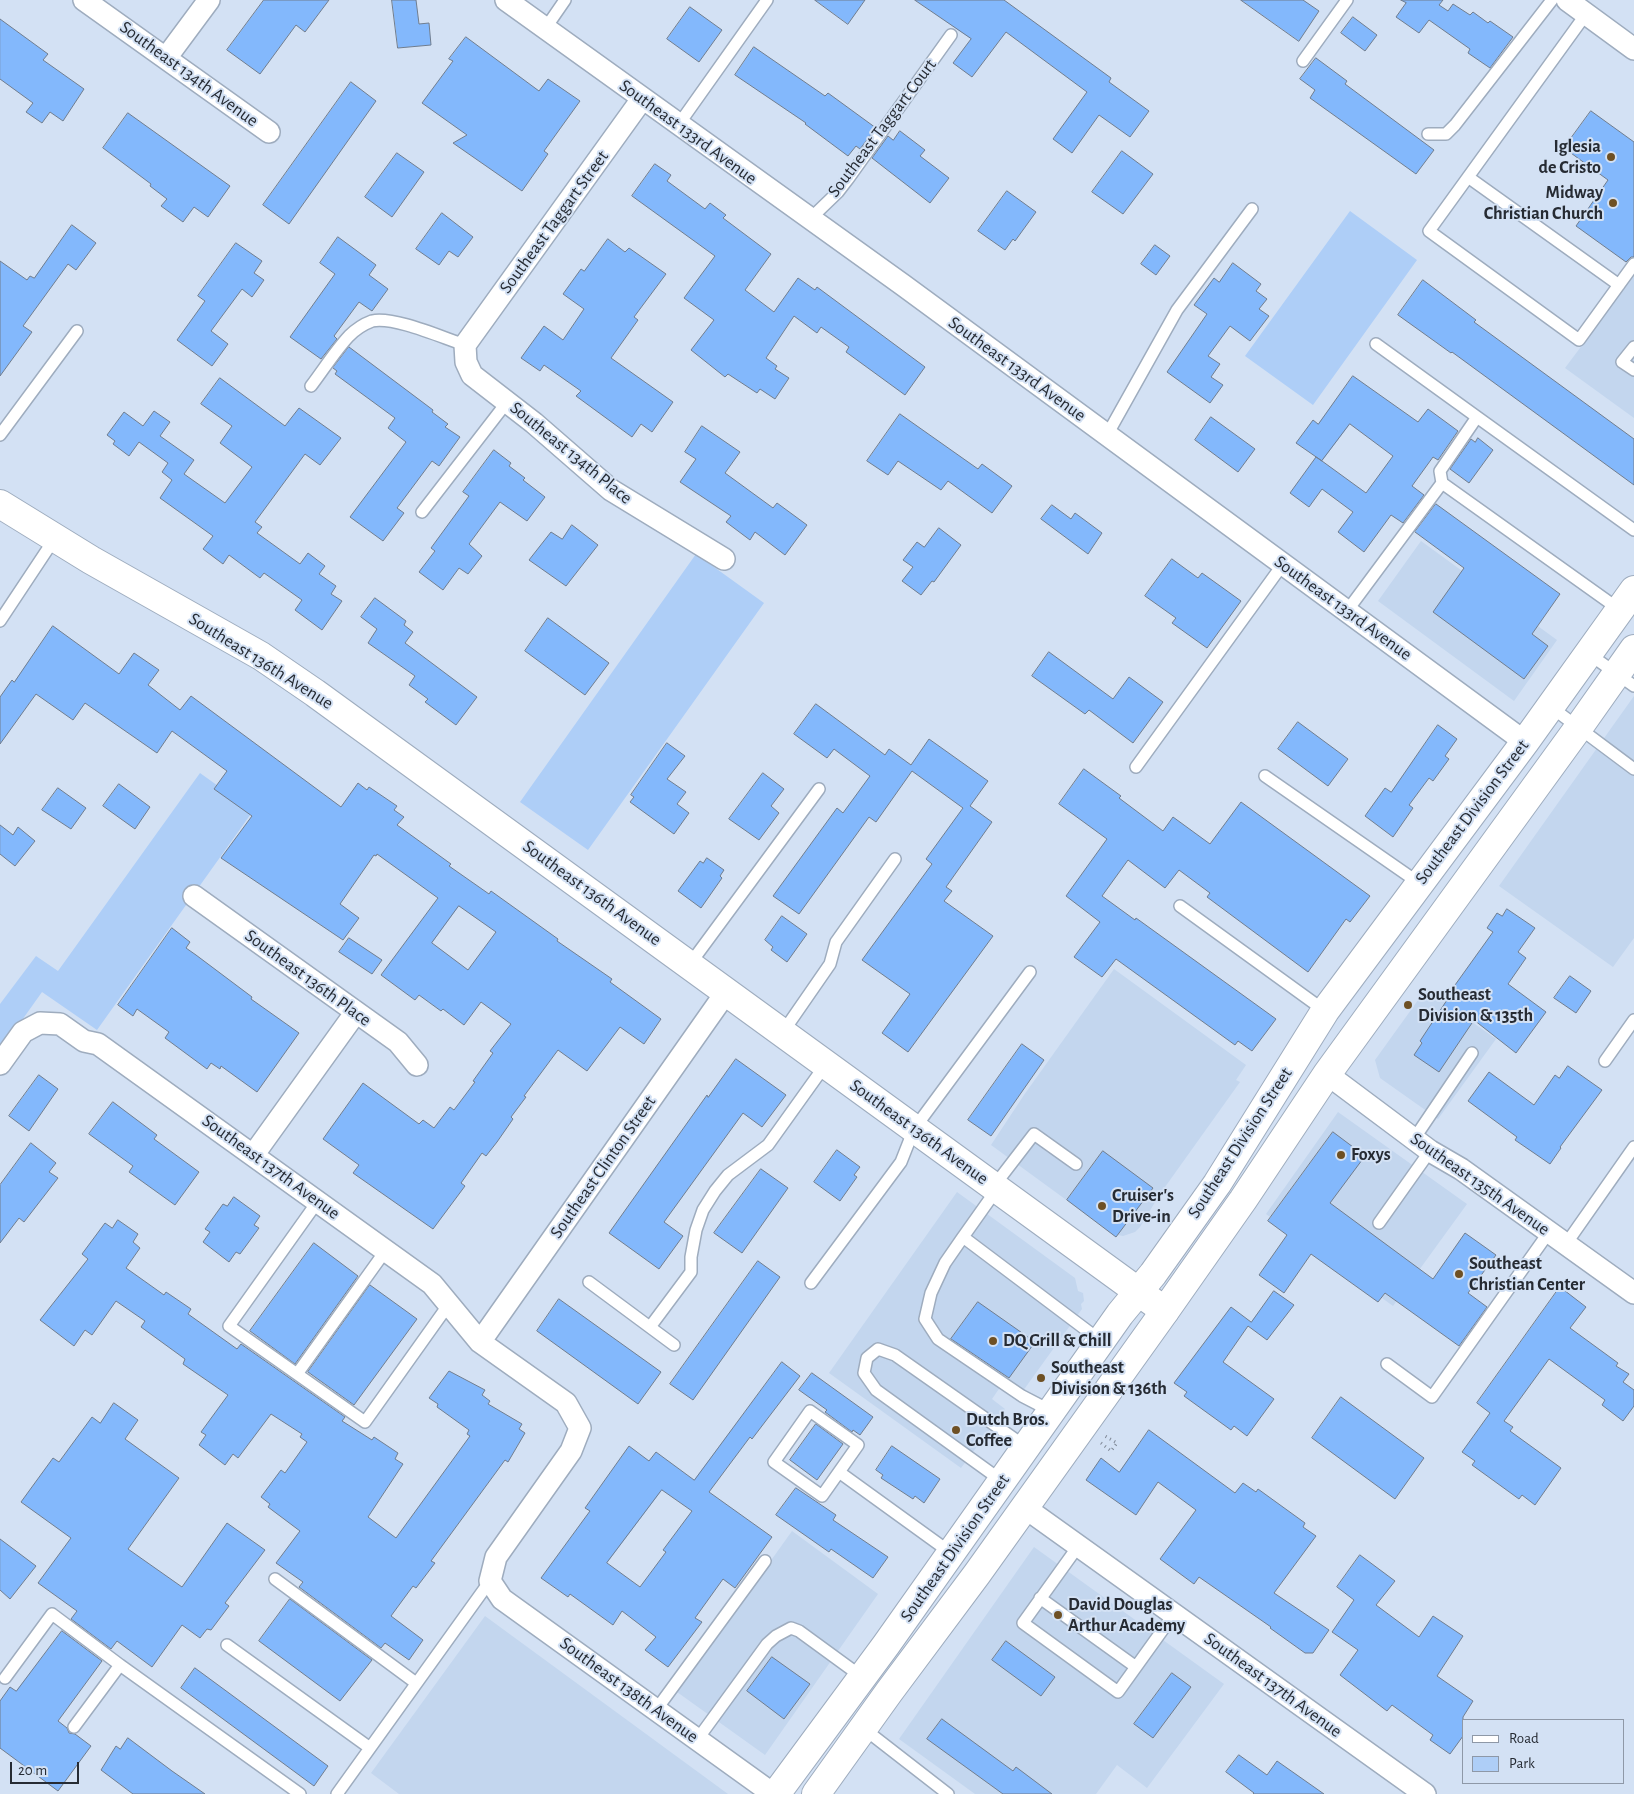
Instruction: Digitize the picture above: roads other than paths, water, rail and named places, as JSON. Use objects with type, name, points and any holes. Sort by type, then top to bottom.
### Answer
[{"type":"main road","name":"Southeast 136th Avenue","points":[[0,504],[55,538],[261,656],[289,675],[690,964],[1165,1311]]},
{"type":"main road","name":"Southeast Division Street","points":[[774,1794],[862,1677],[1101,1341],[1137,1292],[1153,1274],[1217,1184],[1325,1011],[1526,742],[1627,600]]},
{"type":"main road","name":"Southeast Division Street","points":[[816,1794],[1165,1311],[1243,1200],[1326,1074],[1579,727],[1625,680],[1634,649]]},
{"type":"main road","points":[[1325,1011],[1322,1043],[1318,1057],[1321,1067],[1326,1074]]},
{"type":"street","name":"Southeast 134th Avenue","points":[[84,0],[269,132]]},
{"type":"street","points":[[166,58],[209,0]]},
{"type":"street","name":"Southeast 133rd Avenue","points":[[506,0],[1107,435],[1526,742]]},
{"type":"street","points":[[1567,0],[1634,49]]},
{"type":"street","name":"Southeast Taggart Street","points":[[465,345],[642,99]]},
{"type":"street","name":"Southeast 134th Place","points":[[465,345],[466,362],[472,375],[507,402],[611,490],[724,560]]},
{"type":"street","name":"Southeast 136th Place","points":[[194,896],[398,1042],[417,1065]]},
{"type":"street","name":"Southeast Clinton Street","points":[[480,1342],[727,991]]},
{"type":"street","points":[[254,1154],[356,1012]]},
{"type":"street","name":"Southeast 137th Avenue","points":[[0,1064],[23,1032],[40,1023],[60,1024],[84,1041],[98,1044],[254,1154],[432,1284],[480,1342],[566,1403],[580,1428],[571,1451],[496,1557],[490,1580]]},
{"type":"street","name":"Southeast 135th Avenue","points":[[1326,1074],[1422,1145],[1461,1169],[1634,1293]]},
{"type":"street","name":"Southeast 137th Avenue","points":[[1024,1507],[1425,1794]]},
{"type":"street","name":"Southeast 138th Avenue","points":[[490,1580],[502,1599],[774,1794]]},
{"type":"lane","points":[[545,29],[565,0]]},
{"type":"lane","points":[[679,124],[767,0]]},
{"type":"lane","points":[[1303,61],[1347,0]]},
{"type":"lane","points":[[1428,134],[1446,134],[1455,125],[1552,0]]},
{"type":"lane","points":[[1586,14],[1429,231],[1579,340],[1634,264]]},
{"type":"lane","name":"Southeast Taggart Court","points":[[810,219],[838,192],[848,179],[951,35]]},
{"type":"lane","points":[[1468,177],[1619,285]]},
{"type":"lane","points":[[1107,435],[1177,310],[1252,209]]},
{"type":"lane","points":[[312,386],[349,336],[360,327],[372,322],[399,323],[465,345]]},
{"type":"lane","points":[[0,435],[77,331]]},
{"type":"lane","points":[[1376,344],[1634,530]]},
{"type":"lane","points":[[1634,347],[1622,362],[1634,370]]},
{"type":"lane","points":[[422,512],[507,402]]},
{"type":"lane","points":[[1347,611],[1442,483],[1440,471],[1477,417]]},
{"type":"lane","points":[[1442,483],[1627,600]]},
{"type":"lane","points":[[0,621],[55,538]]},
{"type":"lane","points":[[1136,767],[1283,564]]},
{"type":"lane","points":[[1588,654],[1625,680]]},
{"type":"lane","points":[[1551,707],[1634,769]]},
{"type":"lane","points":[[1265,776],[1419,883]]},
{"type":"lane","points":[[690,964],[819,789]]},
{"type":"lane","points":[[783,1032],[830,964],[836,942],[895,859]]},
{"type":"lane","points":[[1180,906],[1325,1011]]},
{"type":"lane","points":[[811,1283],[900,1162],[914,1129],[1030,972]]},
{"type":"lane","points":[[1605,1061],[1634,1020]]},
{"type":"lane","points":[[1380,1223],[1472,1053]]},
{"type":"lane","points":[[650,1327],[691,1272],[696,1230],[703,1210],[715,1191],[728,1175],[768,1145],[826,1064]]},
{"type":"lane","points":[[1051,1412],[1022,1396],[938,1339],[925,1319],[931,1293],[945,1263],[1034,1134],[1076,1164]]},
{"type":"lane","points":[[1387,1364],[1432,1397],[1558,1238],[1634,1147]]},
{"type":"lane","points":[[318,1201],[229,1326],[365,1422],[449,1304]]},
{"type":"lane","points":[[963,1238],[1101,1341]]},
{"type":"lane","points":[[297,1374],[386,1250]]},
{"type":"lane","points":[[589,1282],[674,1345]]},
{"type":"lane","points":[[1002,1481],[876,1390],[864,1373],[867,1358],[878,1349],[895,1355],[1026,1447]]},
{"type":"lane","points":[[810,1411],[858,1445],[839,1472],[822,1496],[774,1462],[810,1411]]},
{"type":"lane","points":[[839,1472],[951,1553]]},
{"type":"lane","points":[[1079,1545],[1023,1623],[1070,1658],[1118,1692],[1174,1614]]},
{"type":"lane","points":[[656,1710],[765,1561]]},
{"type":"lane","points":[[275,1579],[416,1683]]},
{"type":"lane","points":[[337,1794],[490,1580]]},
{"type":"lane","points":[[1040,1598],[1136,1667]]},
{"type":"lane","points":[[5,1678],[52,1614],[300,1794]]},
{"type":"lane","points":[[697,1740],[767,1644],[776,1636],[791,1628],[799,1631],[862,1677]]},
{"type":"lane","points":[[227,1645],[370,1748]]},
{"type":"lane","points":[[74,1727],[120,1664]]},
{"type":"lane","points":[[863,1728],[948,1794]]},
{"type":"place","name":"Iglesia de Cristo","points":[[1611,157]]},
{"type":"place","name":"Midway Christian Church","points":[[1613,203]]},
{"type":"place","name":"Southeast Division & 135th","points":[[1408,1005]]},
{"type":"place","name":"Foxys","points":[[1341,1155]]},
{"type":"place","name":"Cruiser's Drive-in","points":[[1102,1206]]},
{"type":"place","name":"Southeast Christian Center","points":[[1459,1274]]},
{"type":"place","name":"DQ Grill & Chill","points":[[993,1341]]},
{"type":"place","name":"Southeast Division & 136th","points":[[1041,1378]]},
{"type":"place","name":"Dutch Bros. Coffee","points":[[956,1430]]},
{"type":"place","name":"David Douglas Arthur Academy","points":[[1058,1615]]}]
